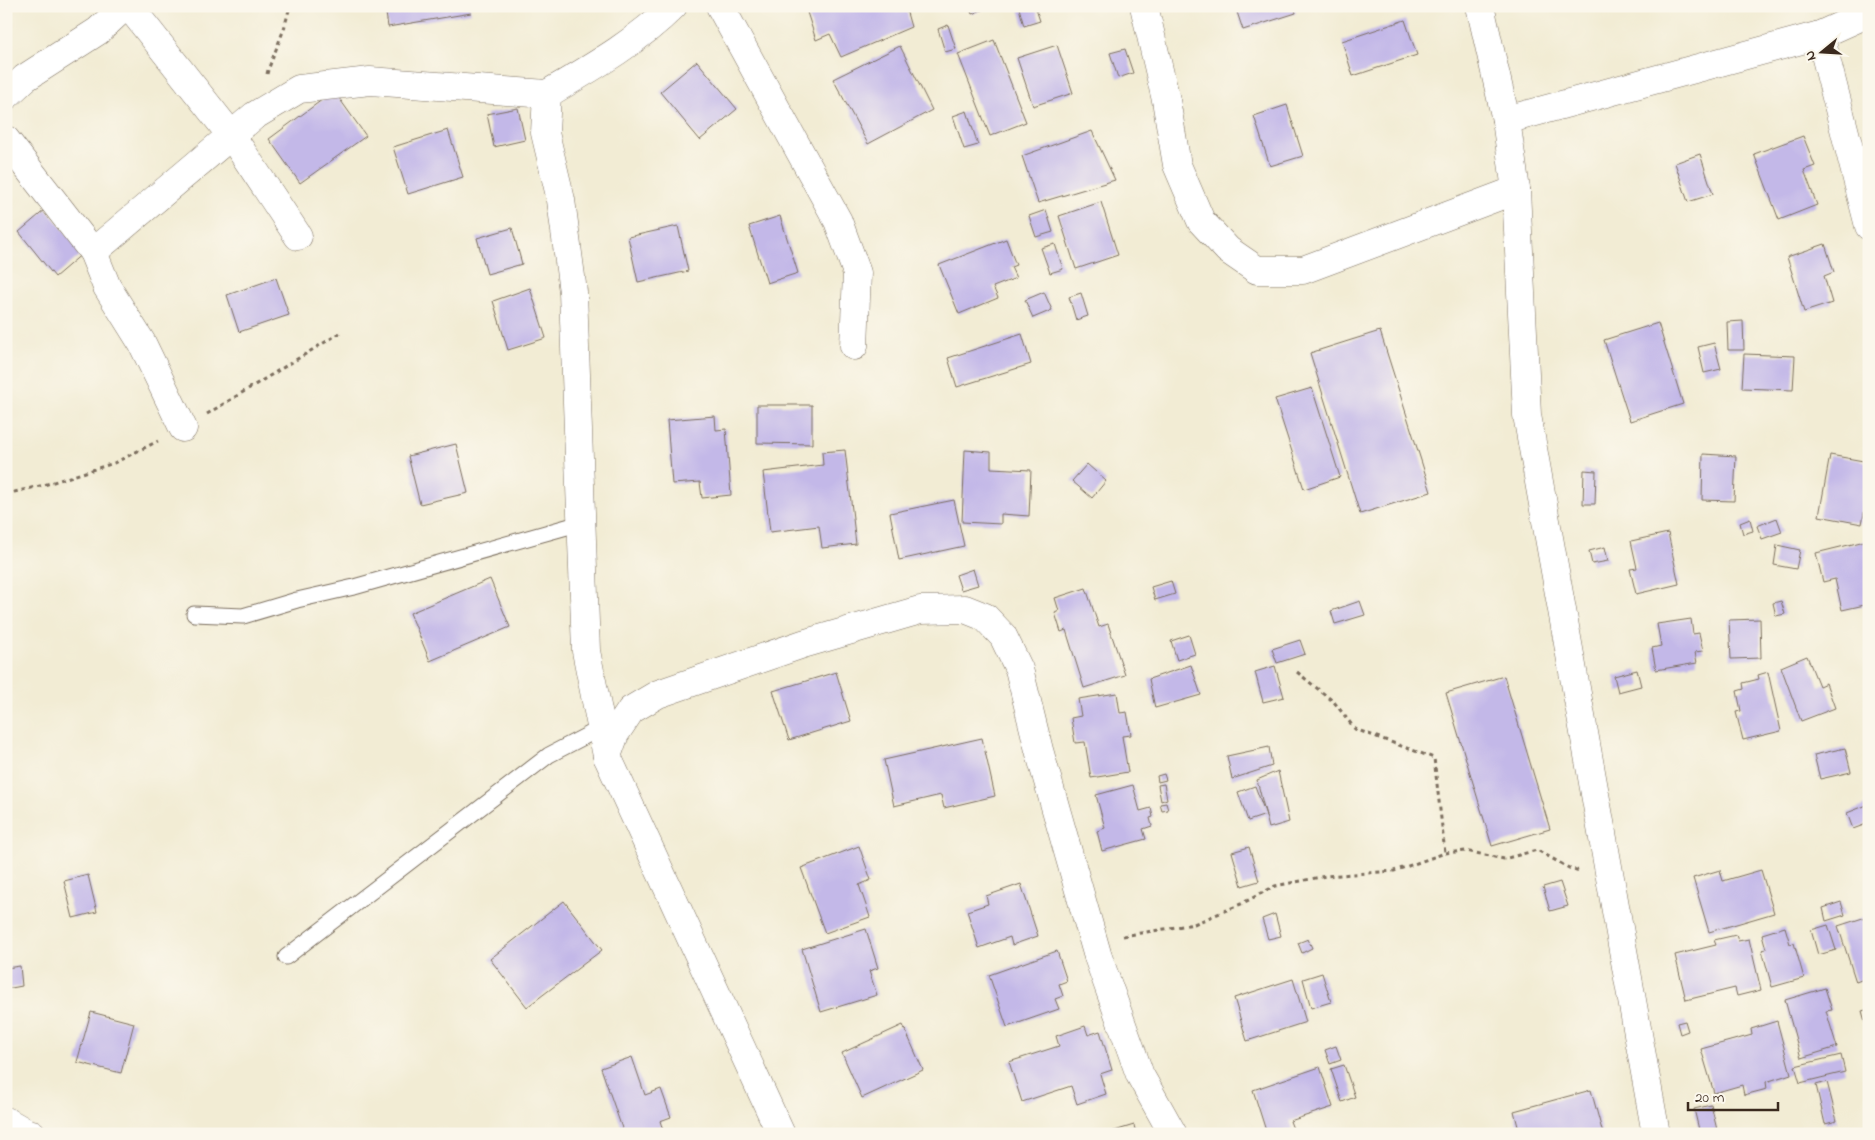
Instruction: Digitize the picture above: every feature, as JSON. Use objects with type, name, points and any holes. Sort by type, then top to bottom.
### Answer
[{"type":"street","points":[[6,96],[26,78],[98,31],[127,6],[231,135],[298,236]]},
{"type":"street","points":[[93,252],[231,135],[266,109],[299,89],[370,81],[547,94],[600,62],[653,26],[673,6]]},
{"type":"street","points":[[720,6],[838,221],[857,273],[854,346]]},
{"type":"street","points":[[1144,6],[1166,100],[1177,164],[1201,221],[1228,250],[1257,270],[1303,270],[1516,190]]},
{"type":"street","points":[[1480,6],[1506,120],[1516,190],[1527,415],[1656,1134]]},
{"type":"street","points":[[1506,120],[1820,35],[1869,13]]},
{"type":"street","points":[[1820,35],[1869,226]]},
{"type":"street","points":[[547,94],[544,133],[561,200],[573,292],[586,651],[607,756],[781,1134]]},
{"type":"street","points":[[6,140],[93,252],[107,287],[142,343],[184,428]]},
{"type":"street","points":[[607,756],[615,734],[630,710],[658,694],[803,644],[920,610],[965,609],[984,617],[1003,636],[1019,669],[1039,750],[1094,941],[1140,1075],[1172,1134]]},
{"type":"lane","points":[[194,614],[243,616],[297,600],[354,587],[581,522]]},
{"type":"lane","points":[[286,957],[549,755],[601,728]]},
{"type":"path","points":[[266,109],[268,70],[284,29],[290,6]]},
{"type":"path","points":[[1297,672],[1334,702],[1355,729],[1434,758],[1445,852]]},
{"type":"path","points":[[1094,941],[1194,924],[1241,904],[1275,886],[1326,876],[1394,871],[1445,852],[1466,852],[1504,859],[1537,850],[1569,868],[1610,879]]},
{"type":"building","points":[[385,6],[469,6],[471,13],[388,27]]},
{"type":"building","points":[[805,6],[905,6],[911,27],[841,57],[830,34],[816,40]]},
{"type":"building","points":[[969,6],[991,6],[972,14]]},
{"type":"building","points":[[1022,6],[1035,6],[1040,21],[1024,26],[1019,8]]},
{"type":"building","points":[[1235,6],[1294,6],[1296,13],[1243,30]]},
{"type":"building","points":[[1405,20],[1417,55],[1353,76],[1342,41]]},
{"type":"building","points":[[948,25],[956,49],[945,52],[938,29]]},
{"type":"building","points":[[994,40],[1026,122],[990,136],[958,54]]},
{"type":"building","points":[[1057,45],[1073,93],[1033,106],[1017,58]]},
{"type":"building","points":[[900,46],[932,110],[868,144],[833,79]]},
{"type":"building","points":[[1125,49],[1133,73],[1118,78],[1110,53]]},
{"type":"building","points":[[697,61],[737,109],[700,140],[660,92]]},
{"type":"building","points":[[334,91],[366,136],[300,183],[269,139]]},
{"type":"building","points":[[1287,105],[1303,156],[1270,166],[1254,116]]},
{"type":"building","points":[[518,108],[525,140],[494,147],[487,114]]},
{"type":"building","points":[[967,111],[978,145],[964,149],[953,116]]},
{"type":"building","points":[[448,130],[463,177],[408,194],[393,147]]},
{"type":"building","points":[[1092,131],[1115,180],[1038,203],[1022,156]]},
{"type":"building","points":[[1803,136],[1815,166],[1804,170],[1817,205],[1779,220],[1754,154]]},
{"type":"building","points":[[1700,154],[1713,194],[1688,202],[1675,163]]},
{"type":"building","points":[[1101,202],[1118,255],[1076,269],[1059,216]]},
{"type":"building","points":[[46,209],[83,253],[55,277],[19,232]]},
{"type":"building","points":[[1046,210],[1053,232],[1036,237],[1029,216]]},
{"type":"building","points":[[780,216],[798,273],[767,283],[749,226]]},
{"type":"building","points":[[678,226],[688,271],[638,282],[628,237]]},
{"type":"building","points":[[512,228],[522,264],[487,274],[477,238]]},
{"type":"building","points":[[1006,239],[1016,265],[1011,267],[1016,278],[993,287],[998,298],[959,314],[939,265]]},
{"type":"building","points":[[1055,244],[1063,269],[1050,273],[1041,248]]},
{"type":"building","points":[[1825,244],[1834,272],[1824,276],[1832,303],[1804,312],[1787,257]]},
{"type":"building","points":[[276,278],[289,315],[239,332],[227,295]]},
{"type":"building","points":[[530,288],[546,338],[508,350],[493,301]]},
{"type":"building","points":[[1044,292],[1052,310],[1033,318],[1025,300]]},
{"type":"building","points":[[1081,293],[1088,316],[1076,320],[1069,297]]},
{"type":"building","points":[[1743,321],[1744,350],[1728,350],[1727,322]]},
{"type":"building","points":[[1658,323],[1683,404],[1630,421],[1604,340]]},
{"type":"building","points":[[1380,331],[1431,492],[1360,514],[1310,353]]},
{"type":"building","points":[[1022,334],[1031,364],[957,387],[948,358]]},
{"type":"building","points":[[1714,343],[1721,369],[1704,373],[1698,347]]},
{"type":"building","points":[[1744,354],[1795,356],[1793,390],[1742,388]]},
{"type":"building","points":[[1312,388],[1340,477],[1304,489],[1275,399]]},
{"type":"building","points":[[757,405],[812,405],[812,444],[757,443]]},
{"type":"building","points":[[715,416],[716,430],[726,429],[731,495],[702,498],[700,482],[672,484],[667,420]]},
{"type":"building","points":[[456,444],[468,493],[420,504],[408,456]]},
{"type":"building","points":[[845,450],[856,544],[822,548],[819,526],[770,532],[763,472],[823,465],[822,452]]},
{"type":"building","points":[[965,450],[991,452],[991,468],[1031,470],[1029,516],[1001,514],[1001,524],[962,522]]},
{"type":"building","points":[[1703,454],[1736,456],[1734,501],[1702,500]]},
{"type":"building","points":[[1830,455],[1869,462],[1869,487],[1862,524],[1819,516]]},
{"type":"building","points":[[1087,464],[1106,481],[1092,498],[1072,481]]},
{"type":"building","points":[[1584,470],[1596,471],[1595,504],[1583,504]]},
{"type":"building","points":[[954,500],[964,546],[899,560],[890,513]]},
{"type":"building","points":[[1777,518],[1782,532],[1762,539],[1757,526]]},
{"type":"building","points":[[1750,519],[1753,531],[1743,534],[1740,523]]},
{"type":"building","points":[[1668,533],[1679,584],[1636,594],[1630,569],[1637,568],[1631,541]]},
{"type":"building","points":[[1869,540],[1869,604],[1842,610],[1835,579],[1823,582],[1816,553]]},
{"type":"building","points":[[1777,545],[1800,550],[1796,569],[1774,565]]},
{"type":"building","points":[[1605,547],[1608,561],[1592,564],[1589,551]]},
{"type":"building","points":[[973,569],[978,585],[961,590],[956,575]]},
{"type":"building","points":[[490,579],[510,627],[430,661],[410,613]]},
{"type":"building","points":[[1171,581],[1175,594],[1155,600],[1151,587]]},
{"type":"building","points":[[1086,588],[1099,627],[1108,624],[1125,675],[1084,688],[1066,630],[1061,632],[1055,613],[1059,611],[1055,598]]},
{"type":"building","points":[[1360,601],[1365,615],[1335,624],[1331,611]]},
{"type":"building","points":[[1781,601],[1785,614],[1776,616],[1773,603]]},
{"type":"building","points":[[1691,619],[1693,634],[1699,633],[1703,651],[1695,652],[1697,663],[1656,670],[1652,648],[1661,646],[1657,624]]},
{"type":"building","points":[[1760,619],[1761,658],[1731,659],[1729,620]]},
{"type":"building","points":[[1189,635],[1195,654],[1177,660],[1171,641]]},
{"type":"building","points":[[1300,640],[1305,654],[1277,663],[1272,649]]},
{"type":"building","points":[[1807,656],[1819,686],[1826,683],[1835,708],[1801,721],[1781,667]]},
{"type":"building","points":[[1191,665],[1201,695],[1155,708],[1149,679]]},
{"type":"building","points":[[1275,666],[1284,697],[1263,702],[1255,672]]},
{"type":"building","points":[[1637,670],[1641,686],[1618,692],[1614,676]]},
{"type":"building","points":[[836,672],[851,721],[789,740],[773,691]]},
{"type":"building","points":[[1768,672],[1781,731],[1743,740],[1736,712],[1741,711],[1737,691],[1744,689],[1743,683],[1759,679],[1758,675]]},
{"type":"building","points":[[1504,676],[1550,829],[1492,846],[1446,693]]},
{"type":"building","points":[[1117,693],[1120,713],[1127,712],[1131,735],[1122,736],[1128,772],[1091,778],[1085,742],[1075,743],[1071,718],[1081,716],[1078,699]]},
{"type":"building","points":[[982,738],[995,796],[944,808],[941,795],[894,806],[884,760]]},
{"type":"building","points":[[1269,747],[1272,766],[1232,779],[1227,756]]},
{"type":"building","points":[[1845,748],[1851,772],[1820,779],[1814,755]]},
{"type":"building","points":[[1278,771],[1289,822],[1269,828],[1257,780]]},
{"type":"building","points":[[1164,774],[1166,780],[1158,782],[1157,776]]},
{"type":"building","points":[[1164,784],[1167,799],[1161,801],[1158,785]]},
{"type":"building","points":[[1133,785],[1140,811],[1151,808],[1153,817],[1150,818],[1152,826],[1143,829],[1146,839],[1102,851],[1097,831],[1105,828],[1096,795]]},
{"type":"building","points":[[1255,786],[1266,815],[1248,821],[1238,792]]},
{"type":"building","points":[[1166,803],[1168,810],[1162,811],[1160,804]]},
{"type":"building","points":[[1867,805],[1869,823],[1853,829],[1847,813]]},
{"type":"building","points":[[859,846],[871,880],[859,885],[870,917],[825,933],[801,868]]},
{"type":"building","points":[[1249,847],[1259,881],[1242,886],[1232,852]]},
{"type":"building","points":[[1720,870],[1723,881],[1761,870],[1774,913],[1709,932],[1693,878]]},
{"type":"building","points":[[88,875],[97,912],[73,918],[64,881]]},
{"type":"building","points":[[1560,882],[1568,906],[1550,911],[1543,887]]},
{"type":"building","points":[[1021,884],[1038,936],[1012,945],[1010,937],[979,948],[967,911],[988,904],[986,896]]},
{"type":"building","points":[[564,901],[602,950],[527,1007],[490,959]]},
{"type":"building","points":[[1841,902],[1845,915],[1826,921],[1823,908]]},
{"type":"building","points":[[1275,914],[1281,936],[1268,939],[1262,919]]},
{"type":"building","points":[[1869,916],[1869,977],[1856,982],[1838,926]]},
{"type":"building","points":[[1828,925],[1836,950],[1818,955],[1811,930]]},
{"type":"building","points":[[1785,927],[1790,944],[1794,943],[1804,978],[1772,987],[1762,950],[1766,949],[1762,934]]},
{"type":"building","points":[[866,929],[878,968],[869,971],[877,995],[821,1012],[802,949]]},
{"type":"building","points":[[1736,935],[1738,941],[1749,939],[1761,990],[1737,996],[1735,988],[1686,1000],[1675,955],[1716,945],[1714,940]]},
{"type":"building","points":[[1308,939],[1312,948],[1302,953],[1298,943]]},
{"type":"building","points":[[1057,951],[1067,981],[1059,984],[1063,996],[1055,999],[1059,1009],[1007,1027],[989,975]]},
{"type":"building","points":[[20,966],[22,986],[6,989],[6,968]]},
{"type":"building","points":[[1322,973],[1331,1002],[1311,1008],[1303,979]]},
{"type":"building","points":[[1293,979],[1306,1022],[1247,1041],[1234,998]]},
{"type":"building","points":[[1825,988],[1832,1010],[1826,1011],[1837,1047],[1801,1058],[1785,1000]]},
{"type":"building","points":[[1869,1009],[1869,1032],[1868,1032],[1862,1011]]},
{"type":"building","points":[[91,1012],[134,1023],[121,1073],[77,1062]]},
{"type":"building","points":[[1685,1021],[1688,1031],[1680,1034],[1677,1023]]},
{"type":"building","points":[[1777,1021],[1791,1074],[1766,1082],[1767,1089],[1744,1095],[1742,1085],[1714,1093],[1701,1049],[1752,1035],[1751,1029]]},
{"type":"building","points":[[903,1025],[923,1070],[862,1098],[842,1053]]},
{"type":"building","points":[[1085,1026],[1088,1035],[1100,1031],[1112,1070],[1100,1074],[1106,1094],[1077,1104],[1071,1086],[1022,1102],[1009,1062],[1059,1046],[1056,1036]]},
{"type":"building","points":[[1336,1046],[1341,1060],[1330,1064],[1325,1050]]},
{"type":"building","points":[[1841,1055],[1845,1072],[1800,1083],[1795,1066]]},
{"type":"building","points":[[632,1057],[645,1095],[661,1089],[671,1117],[660,1121],[664,1133],[672,1130],[673,1134],[624,1134],[601,1068]]},
{"type":"building","points":[[1344,1065],[1355,1097],[1342,1102],[1331,1069]]},
{"type":"building","points":[[1320,1067],[1333,1107],[1290,1121],[1293,1129],[1278,1134],[1267,1134],[1253,1090]]},
{"type":"building","points":[[1827,1082],[1837,1121],[1825,1124],[1816,1085]]},
{"type":"building","points":[[1591,1090],[1603,1134],[1520,1134],[1514,1111]]},
{"type":"building","points":[[1711,1105],[1718,1134],[1700,1134],[1694,1109]]},
{"type":"building","points":[[1134,1125],[1136,1134],[1108,1134],[1108,1133]]}]
